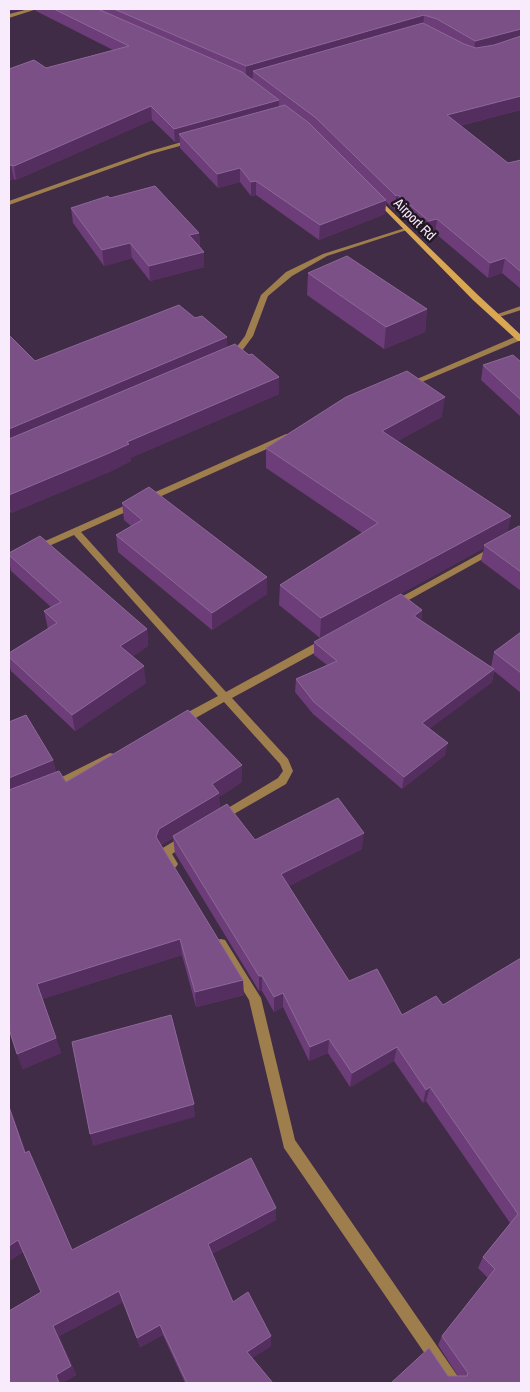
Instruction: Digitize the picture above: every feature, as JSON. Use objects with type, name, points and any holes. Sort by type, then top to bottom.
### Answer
[{"type":"main road","name":"Airport Rd","points":[[373,195],[520,339]]},
{"type":"street","points":[[9,16],[34,9]]},
{"type":"street","points":[[9,204],[149,153],[195,141]]},
{"type":"street","points":[[226,360],[235,356],[249,336],[265,295],[289,274],[325,255],[407,229]]},
{"type":"street","points":[[496,316],[521,308]]},
{"type":"street","points":[[399,388],[520,339]]},
{"type":"street","points":[[25,554],[291,435]]},
{"type":"street","points":[[74,531],[284,762],[288,771],[282,781],[216,820]]},
{"type":"street","points":[[385,609],[504,543]]},
{"type":"street","points":[[174,725],[334,637]]},
{"type":"street","points":[[44,790],[122,751]]},
{"type":"street","points":[[182,879],[165,852],[200,830]]},
{"type":"street","points":[[213,930],[255,998],[288,1143],[454,1383]]},
{"type":"building","points":[[54,9],[98,9],[242,72],[279,100],[174,129],[151,106],[14,166],[9,166],[9,69],[34,60],[46,68],[129,46]]},
{"type":"building","points":[[114,9],[521,9],[521,29],[475,41],[437,19],[424,15],[246,66]]},
{"type":"building","points":[[423,23],[464,44],[476,48],[494,45],[521,36],[521,96],[447,115],[508,163],[521,160],[521,272],[505,258],[490,263],[437,219],[429,221],[398,195],[396,196],[316,118],[253,71]]},
{"type":"building","points":[[285,105],[309,123],[386,200],[320,225],[256,181],[251,182],[240,168],[217,174],[179,134]]},
{"type":"building","points":[[155,186],[199,233],[189,235],[204,252],[149,266],[130,243],[102,250],[71,208],[108,196],[110,198]]},
{"type":"building","points":[[347,256],[427,309],[386,327],[308,273]]},
{"type":"building","points":[[179,305],[195,318],[202,316],[227,337],[9,429],[9,335],[35,361]]},
{"type":"building","points":[[235,344],[249,355],[252,354],[279,377],[127,442],[129,444],[107,454],[9,495],[9,439]]},
{"type":"building","points":[[513,355],[521,362],[521,400],[483,365]]},
{"type":"building","points":[[407,371],[445,397],[382,431],[511,516],[321,618],[280,585],[378,523],[266,448],[346,397]]},
{"type":"building","points":[[149,487],[267,577],[212,613],[116,535],[142,520],[122,503]]},
{"type":"building","points":[[519,526],[521,527],[521,572],[484,545]]},
{"type":"building","points":[[40,536],[147,629],[120,646],[144,666],[72,715],[9,657],[9,653],[57,623],[44,611],[61,602],[9,555],[9,553]]},
{"type":"building","points":[[401,594],[422,610],[414,616],[494,669],[422,723],[448,743],[404,777],[314,702],[296,679],[337,661],[314,642]]},
{"type":"building","points":[[521,632],[521,673],[494,652]]},
{"type":"building","points":[[188,710],[242,765],[212,784],[219,793],[159,829],[156,837],[243,980],[195,992],[180,939],[37,984],[56,1038],[17,1054],[9,1029],[9,790],[59,771],[66,782]]},
{"type":"building","points":[[26,715],[53,760],[9,778],[9,722]]},
{"type":"building","points":[[338,798],[364,833],[281,874],[349,981],[377,969],[402,1015],[436,996],[443,1005],[521,958],[521,1383],[391,1383],[429,1348],[448,1376],[467,1376],[468,1373],[442,1336],[495,1269],[483,1257],[518,1214],[430,1087],[426,1090],[397,1047],[352,1073],[329,1039],[310,1047],[283,993],[274,997],[262,976],[259,976],[173,836],[227,804],[255,840]]},
{"type":"building","points":[[171,1015],[194,1104],[90,1134],[72,1042]]},
{"type":"building","points":[[9,1107],[25,1153],[29,1151],[72,1250],[251,1158],[276,1208],[208,1244],[233,1302],[248,1292],[271,1336],[247,1352],[273,1383],[187,1383],[160,1325],[137,1338],[119,1291],[53,1326],[71,1366],[56,1375],[59,1383],[9,1383],[9,1311],[41,1292],[18,1240],[9,1246]]}]
